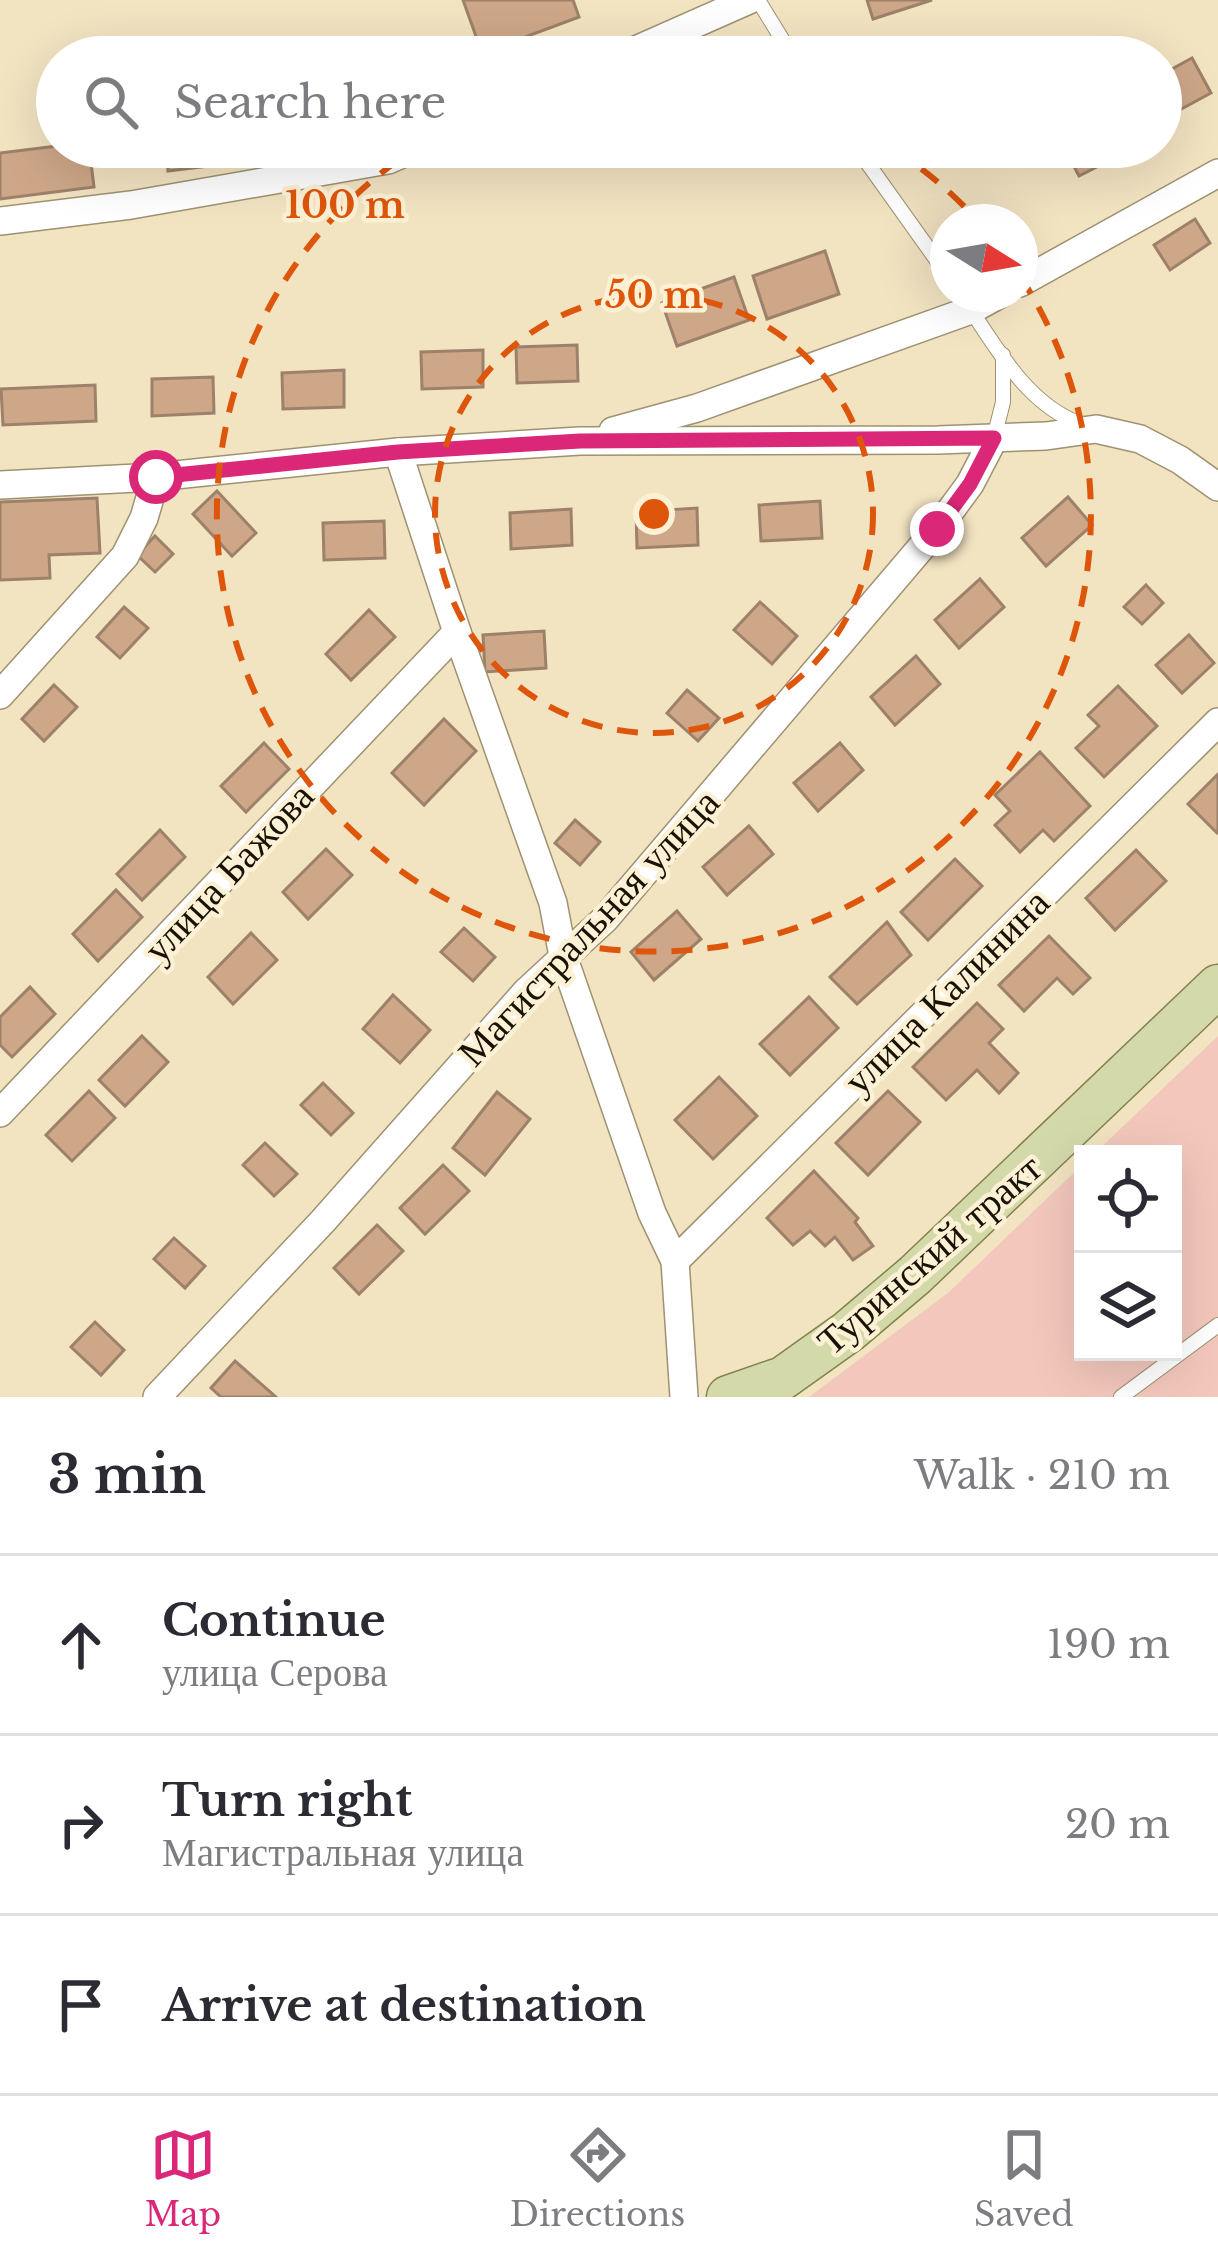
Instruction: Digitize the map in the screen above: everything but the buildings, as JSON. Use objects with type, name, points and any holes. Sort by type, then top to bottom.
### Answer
[{"type":"main road","name":"Туринский тракт","points":[[728,1397],[783,1378],[915,1276],[1218,986]]},
{"type":"street","points":[[669,36],[753,0]]},
{"type":"street","points":[[0,221],[131,205],[346,168]]},
{"type":"street","points":[[1038,273],[1218,173]]},
{"type":"street","points":[[580,441],[697,408],[941,312]]},
{"type":"street","points":[[0,484],[156,477],[398,452],[580,441],[938,440],[1096,429],[1140,439],[1218,487]]},
{"type":"street","name":"Магистральная улица","points":[[158,1397],[323,1221],[526,992],[605,919],[937,529],[970,484],[994,438]]},
{"type":"street","points":[[398,452],[553,903],[563,956],[652,1213],[675,1261],[684,1397]]},
{"type":"street","points":[[0,694],[125,556],[144,518],[156,477]]},
{"type":"street","name":"улица Бажова","points":[[0,1113],[457,632]]},
{"type":"street","name":"улица Калинина","points":[[675,1261],[1218,722]]},
{"type":"lane","points":[[753,0],[778,36]]},
{"type":"lane","points":[[871,168],[930,251]]},
{"type":"lane","points":[[973,312],[1031,392],[1060,416],[1096,429]]},
{"type":"lane","points":[[994,438],[1003,403],[1003,355]]},
{"type":"lane","points":[[1121,1397],[1218,1325]]},
{"type":"shaded area","points":[[1218,1036],[1218,1397],[809,1397],[948,1293],[1074,1173],[1074,1361],[1182,1361],[1182,1145],[1103,1145]]},
{"type":"route","points":[[156,477],[398,452],[580,441],[994,438],[970,484],[937,529]]}]
